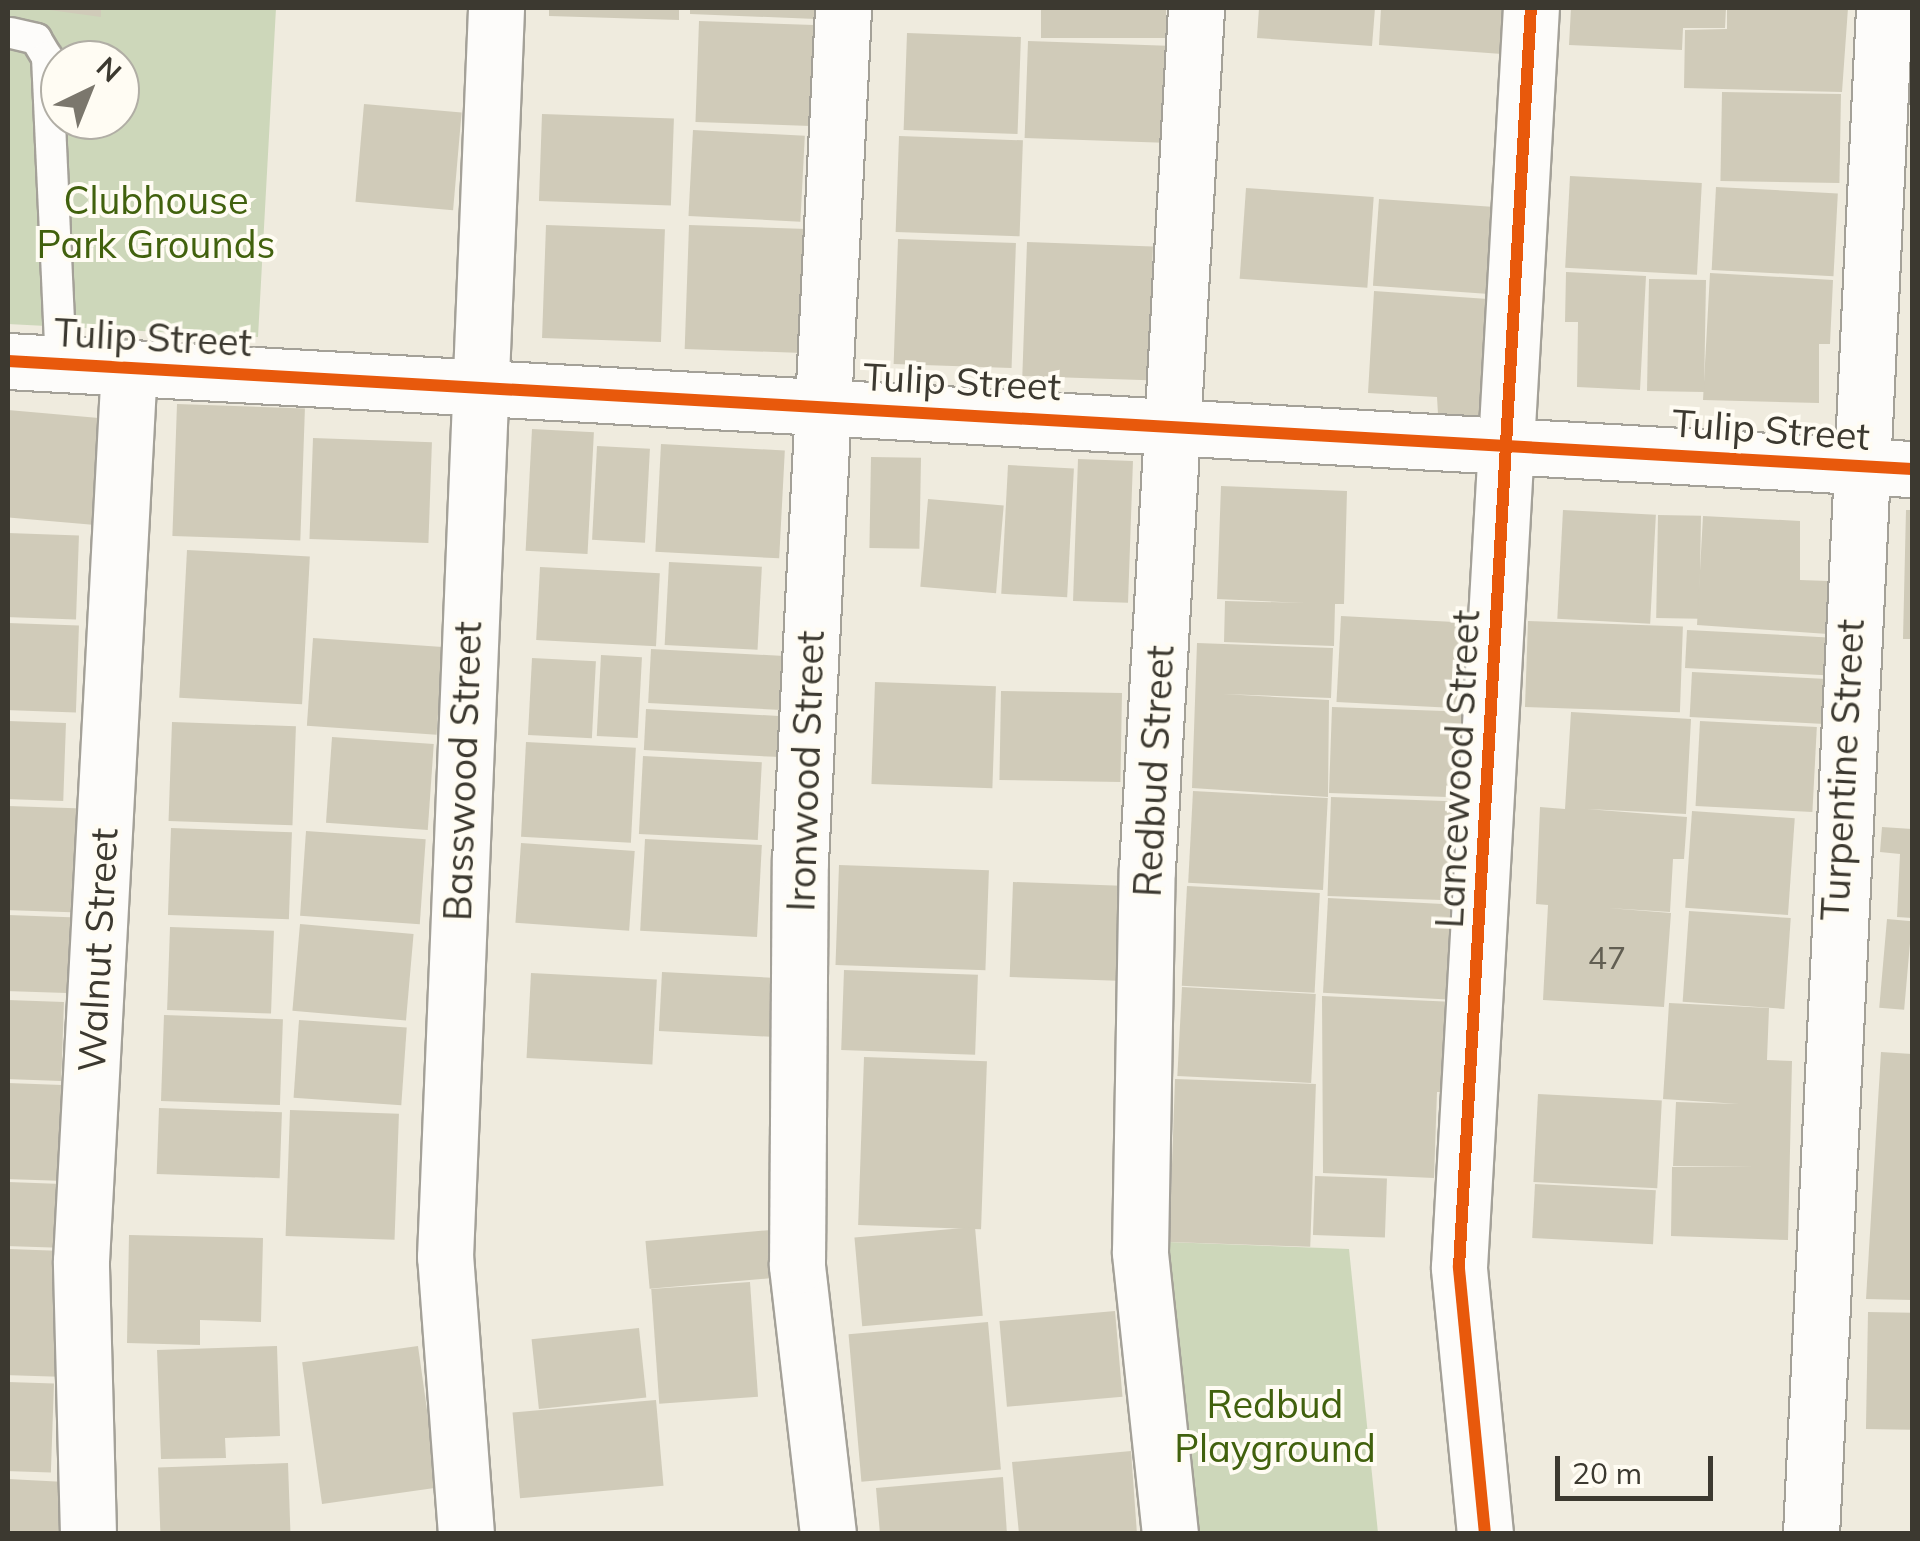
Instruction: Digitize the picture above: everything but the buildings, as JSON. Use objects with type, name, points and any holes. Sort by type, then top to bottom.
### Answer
[{"type":"street","name":"Basswood Street","points":[[466,1534],[444,1257],[496,8]]},
{"type":"street","name":"Ironwood Street","points":[[828,1534],[798,1265],[800,861],[843,8]]},
{"type":"street","name":"Redbud Street","points":[[1170,1534],[1140,1252],[1147,869],[1176,424],[1196,8]]},
{"type":"street","name":"Lancewood Street","points":[[1485,1534],[1460,1267],[1531,8]]},
{"type":"street","name":"Turpentine Street","points":[[1811,1534],[1858,467],[1884,8]]},
{"type":"street","name":"Tulip Street","points":[[8,361],[1506,442],[1912,469]]},
{"type":"street","name":"Walnut Street","points":[[88,1534],[82,1261],[130,367]]},
{"type":"lane","points":[[11,33],[36,38],[47,57],[61,364]]},
{"type":"green space","name":"Clubhouse Park Grounds","points":[[8,8],[276,8],[258,337],[8,324]]},
{"type":"green space","name":"Redbud Playground","points":[[1167,1242],[1349,1249],[1378,1533],[1194,1533]]},
{"type":"cycle path","points":[[1485,1534],[1459,1267],[1531,8]]},
{"type":"cycle path","points":[[8,361],[1912,469]]}]
